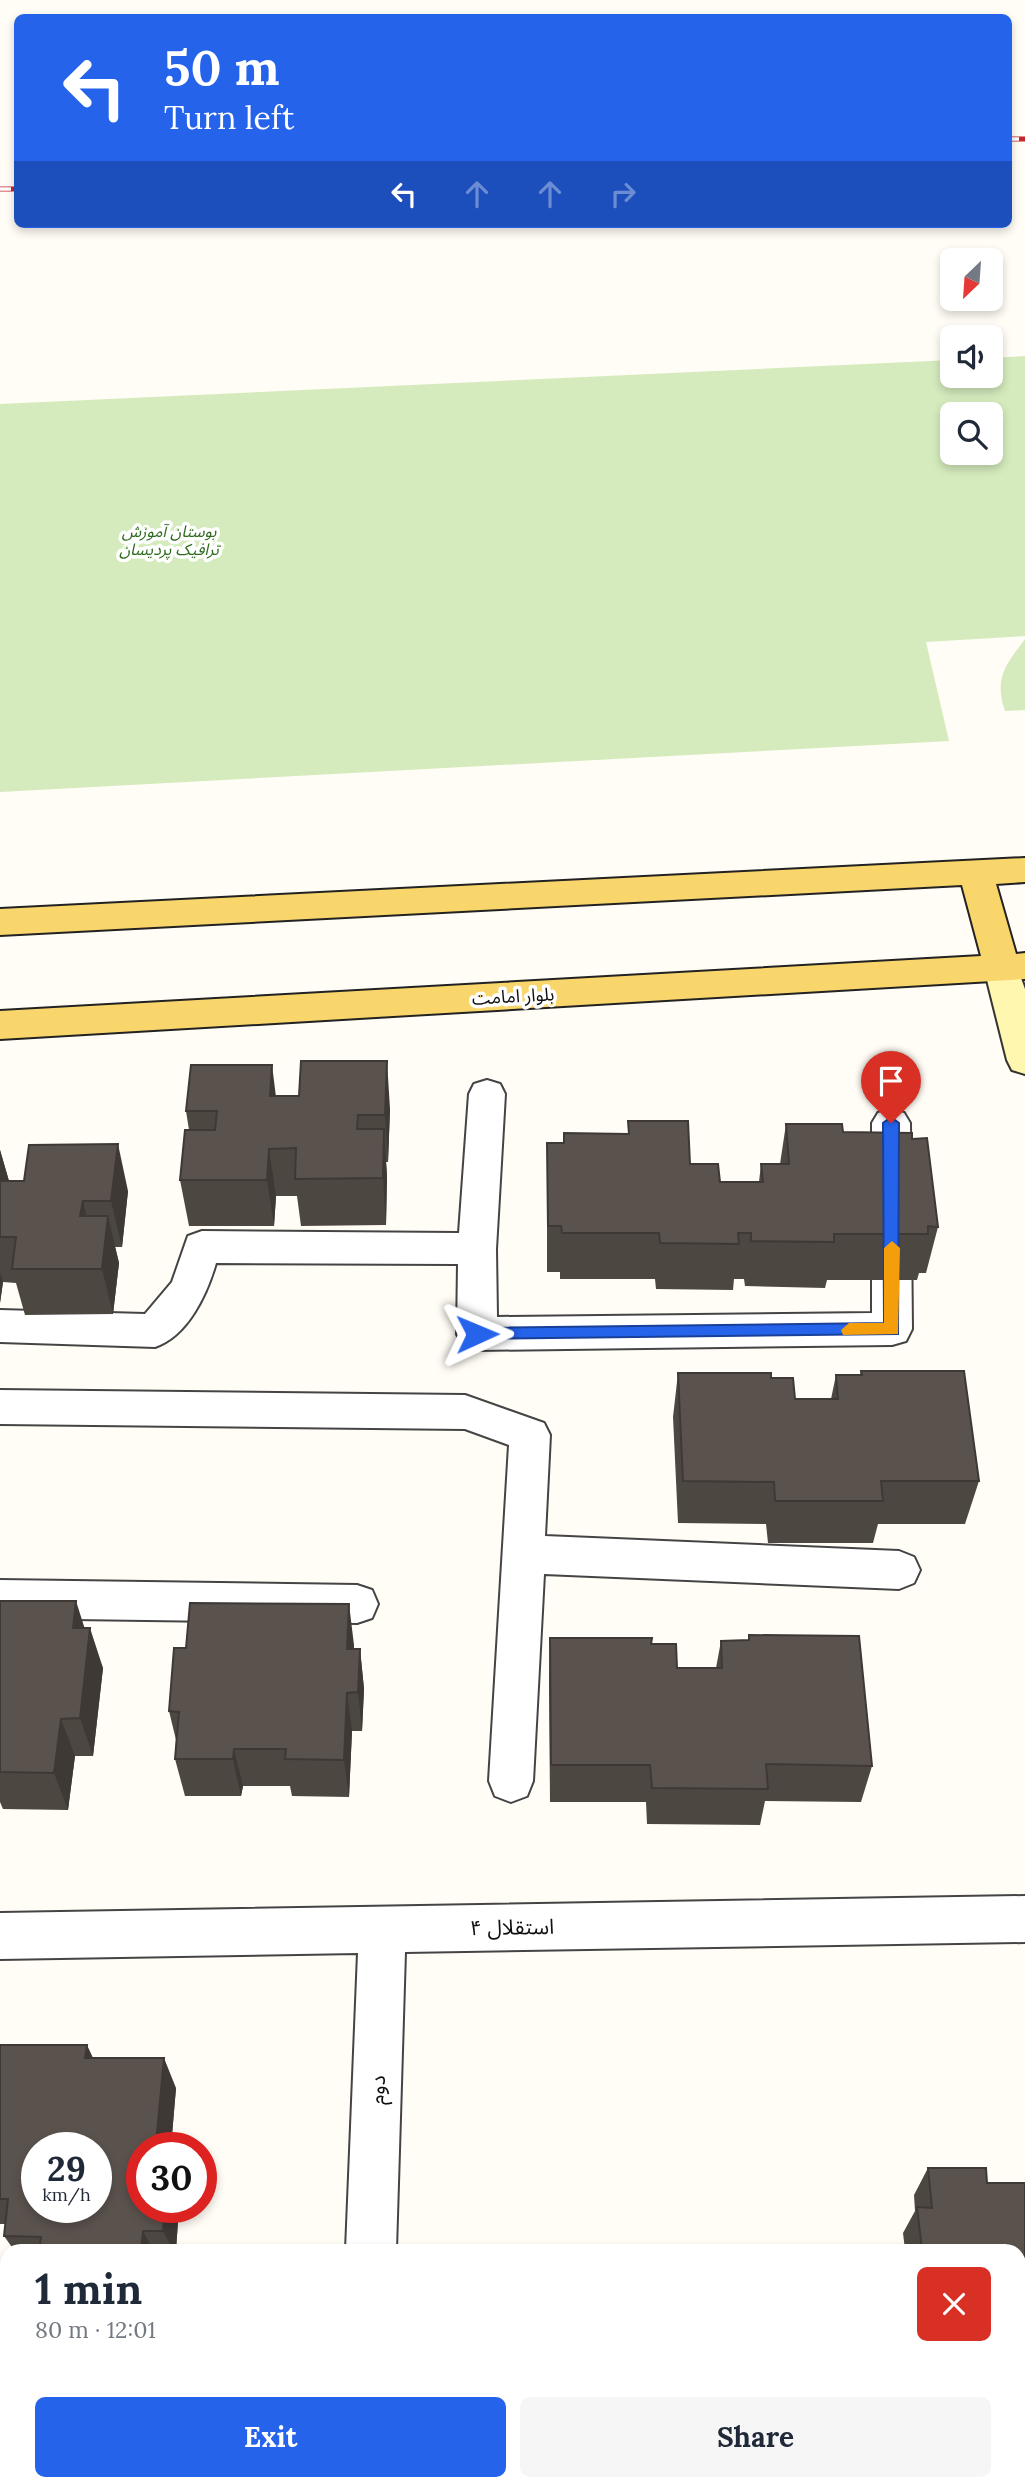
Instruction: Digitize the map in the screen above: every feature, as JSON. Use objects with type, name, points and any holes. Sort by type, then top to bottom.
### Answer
[{"type":"main road","points":[[0,922],[1025,870]]},
{"type":"main road","points":[[976,873],[1013,967],[1025,1060]]},
{"type":"main road","name":"بلوار امامت","points":[[0,1025],[1013,967]]},
{"type":"street","points":[[487,1094],[477,1249],[477,1334],[892,1329],[891,1123]]},
{"type":"street","points":[[0,1326],[155,1331],[189,1289],[202,1247],[477,1249]]},
{"type":"street","points":[[0,1407],[465,1412],[530,1434],[511,1781]]},
{"type":"street","points":[[523,1554],[899,1570]]},
{"type":"street","points":[[0,1599],[357,1604]]},
{"type":"street","name":"استقلال ۴","points":[[0,1936],[1025,1919]]},
{"type":"street","name":"دوم","points":[[371,2244],[382,1929]]},
{"type":"green space","name":"بوستان آموزش ترافیک پردیسان","points":[[1025,356],[1025,636],[926,642],[949,741],[0,792],[0,404],[940,361],[940,388],[1003,388],[1003,357]]},
{"type":"green space","points":[[1025,639],[1025,710],[1005,711],[1001,690],[1003,673]]},
{"type":"building","points":[[301,1061],[387,1061],[385,1115],[358,1115],[357,1129],[384,1129],[383,1178],[295,1179],[296,1148],[269,1149],[267,1180],[180,1180],[185,1130],[215,1130],[217,1111],[186,1111],[191,1065],[272,1065],[270,1096],[299,1096]]},
{"type":"building","points":[[628,1121],[688,1121],[690,1164],[718,1164],[720,1182],[763,1182],[761,1164],[789,1164],[786,1124],[842,1124],[843,1132],[912,1133],[912,1139],[927,1138],[938,1227],[928,1226],[928,1234],[834,1234],[834,1242],[751,1241],[751,1233],[738,1233],[739,1244],[660,1243],[659,1233],[562,1233],[561,1226],[548,1226],[547,1143],[564,1143],[564,1133],[629,1134]]},
{"type":"building","points":[[118,1144],[111,1201],[83,1201],[80,1216],[108,1216],[102,1269],[12,1269],[16,1237],[0,1237],[0,1181],[24,1181],[29,1145]]},
{"type":"building","points":[[861,1371],[964,1371],[979,1481],[881,1481],[883,1501],[775,1501],[774,1482],[683,1481],[678,1373],[771,1373],[771,1378],[793,1378],[795,1399],[838,1399],[836,1375],[862,1375]]},
{"type":"building","points":[[0,1601],[76,1601],[73,1628],[90,1628],[80,1718],[61,1719],[54,1773],[0,1772]]},
{"type":"building","points":[[190,1603],[349,1604],[347,1649],[360,1649],[358,1692],[347,1693],[344,1760],[285,1759],[286,1749],[234,1749],[233,1759],[175,1759],[179,1712],[169,1711],[174,1648],[186,1648]]},
{"type":"building","points":[[749,1635],[859,1636],[872,1766],[766,1764],[768,1789],[652,1788],[650,1765],[551,1765],[550,1638],[652,1638],[651,1644],[676,1644],[677,1668],[722,1668],[721,1641],[749,1640]]},
{"type":"building","points":[[0,2045],[87,2045],[85,2058],[164,2058],[157,2132],[126,2132],[126,2223],[164,2223],[163,2231],[143,2231],[142,2244],[40,2244],[41,2237],[4,2236],[8,2199],[0,2199]]},
{"type":"building","points":[[928,2168],[986,2168],[987,2183],[1025,2183],[1025,2244],[921,2244],[917,2207],[932,2208]]},
{"type":"railway","points":[[1012,139],[1025,139]]},
{"type":"railway","points":[[0,189],[14,189]]},
{"type":"slow traffic","points":[[849,1330],[892,1329],[892,1248]]},
{"type":"route","points":[[477,1334],[892,1329],[891,1123]]}]
